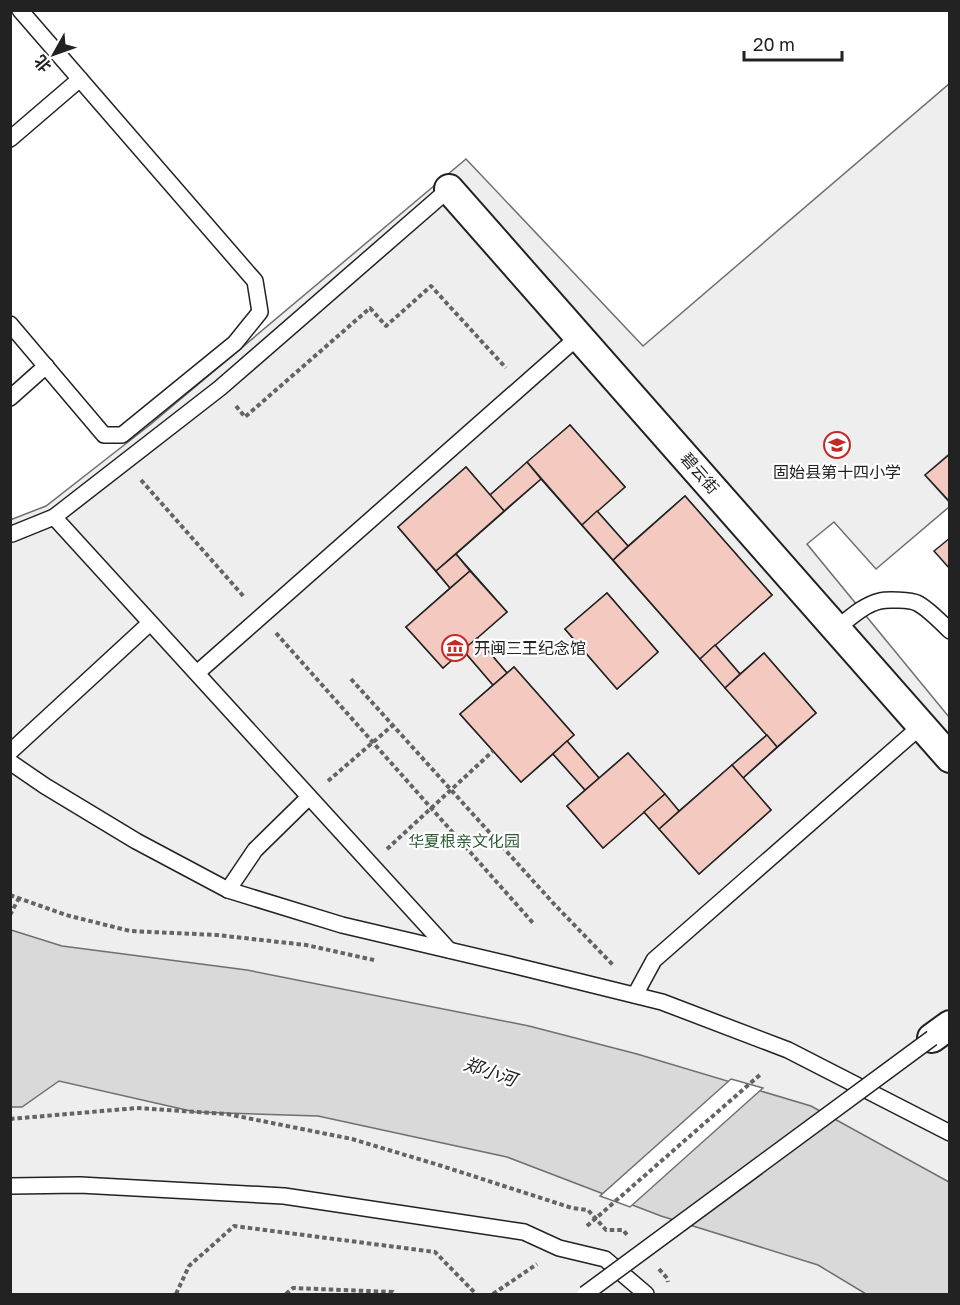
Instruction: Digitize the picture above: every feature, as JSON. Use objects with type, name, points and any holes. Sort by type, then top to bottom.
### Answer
[{"type":"street","name":"碧云街","points":[[449,189],[950,758]]},
{"type":"lane","points":[[10,324],[104,435],[122,435],[236,343],[261,312],[255,281],[20,10]]},
{"type":"lane","points":[[10,139],[80,79]]},
{"type":"lane","points":[[10,533],[54,517],[220,388],[449,189]]},
{"type":"lane","points":[[196,673],[579,336]]},
{"type":"lane","points":[[10,398],[46,366]]},
{"type":"lane","points":[[54,517],[449,950]]},
{"type":"lane","points":[[836,629],[861,610],[880,600],[900,600],[917,603],[950,631]]},
{"type":"lane","points":[[10,752],[150,622]]},
{"type":"lane","points":[[634,995],[654,960],[921,726]]},
{"type":"lane","points":[[10,762],[136,841],[228,890],[342,925],[662,1002],[788,1050],[950,1133]]},
{"type":"lane","points":[[228,890],[255,850],[309,797]]},
{"type":"lane","points":[[585,1294],[941,1031]]},
{"type":"lane","points":[[10,1186],[80,1185],[284,1196],[524,1232],[559,1248],[605,1259],[646,1294]]},
{"type":"path","points":[[220,388],[245,417],[370,308],[386,326],[431,286],[522,386]]},
{"type":"path","points":[[125,461],[533,923]]},
{"type":"path","points":[[351,680],[554,904],[614,966],[646,974]]},
{"type":"path","points":[[309,797],[393,725]]},
{"type":"path","points":[[371,864],[493,751]]},
{"type":"path","points":[[10,895],[66,915],[130,931],[217,935],[306,945],[384,962]]},
{"type":"path","points":[[10,915],[19,898]]},
{"type":"path","points":[[587,1226],[762,1073]]},
{"type":"path","points":[[10,1119],[137,1108],[227,1114],[352,1139],[572,1208],[588,1210],[606,1230],[623,1230],[630,1238]]},
{"type":"path","points":[[176,1294],[189,1266],[234,1226],[435,1252],[476,1294]]},
{"type":"path","points":[[652,1262],[668,1278],[668,1286]]},
{"type":"path","points":[[286,1294],[293,1288],[393,1292],[395,1294]]},
{"type":"green space","name":"华夏根亲文化园","points":[[949,84],[949,454],[925,475],[949,502],[949,507],[876,569],[834,522],[807,544],[949,717],[949,1294],[11,1294],[10,520],[46,506],[151,424],[466,159],[643,346]]},
{"type":"water","name":"郑小河","points":[[11,930],[62,946],[247,970],[529,1026],[637,1054],[811,1106],[949,1182],[949,1294],[866,1294],[818,1265],[661,1216],[507,1157],[318,1116],[195,1112],[59,1081],[22,1107],[11,1107]]},
{"type":"pier","points":[[731,1079],[763,1088],[630,1207],[600,1196]]},
{"type":"building","name":"开闽三王纪念馆","points":[[570,425],[625,487],[597,511],[628,546],[685,496],[772,595],[715,645],[740,674],[764,653],[816,713],[743,778],[771,810],[699,874],[644,812],[603,848],[567,806],[585,790],[553,754],[521,782],[460,714],[493,685],[463,650],[443,668],[406,627],[450,588],[398,527],[466,467],[490,495]],"holes":[[[541,479],[767,735],[679,811],[628,753],[599,778],[567,741],[574,735],[514,667],[507,673],[477,638],[507,612],[456,554]]]},
{"type":"building","points":[[570,425],[625,487],[582,525],[527,462]]},
{"type":"building","points":[[950,454],[950,502],[925,475]]},
{"type":"building","points":[[527,462],[541,479],[504,511],[490,495]]},
{"type":"building","points":[[466,467],[504,511],[436,571],[398,527]]},
{"type":"building","points":[[685,496],[772,595],[700,659],[613,560]]},
{"type":"building","points":[[597,511],[628,546],[613,560],[582,525]]},
{"type":"building","points":[[950,538],[950,569],[934,551]]},
{"type":"building","points":[[456,554],[470,571],[450,588],[436,571]]},
{"type":"building","points":[[470,571],[507,612],[443,668],[406,627]]},
{"type":"building","name":"开闽三王纪念馆","points":[[607,593],[658,652],[617,689],[565,629]]},
{"type":"building","name":"开闽三王纪念馆","points":[[607,593],[658,652],[617,689],[565,629]]},
{"type":"building","points":[[477,638],[507,673],[493,685],[463,650]]},
{"type":"building","points":[[715,645],[740,674],[725,688],[700,659]]},
{"type":"building","points":[[764,653],[816,713],[777,747],[725,688]]},
{"type":"building","points":[[514,667],[574,735],[521,782],[460,714]]},
{"type":"building","points":[[767,735],[777,747],[743,778],[732,765]]},
{"type":"building","points":[[567,741],[599,778],[585,790],[553,754]]},
{"type":"building","points":[[628,753],[665,794],[603,848],[567,806]]},
{"type":"building","points":[[732,765],[771,810],[699,874],[659,829]]},
{"type":"building","points":[[665,794],[679,811],[659,829],[644,812]]},
{"type":"place","name":"固始县第十四小学","points":[[837,445]]},
{"type":"place","name":"开闽三王纪念馆","points":[[455,648]]}]
